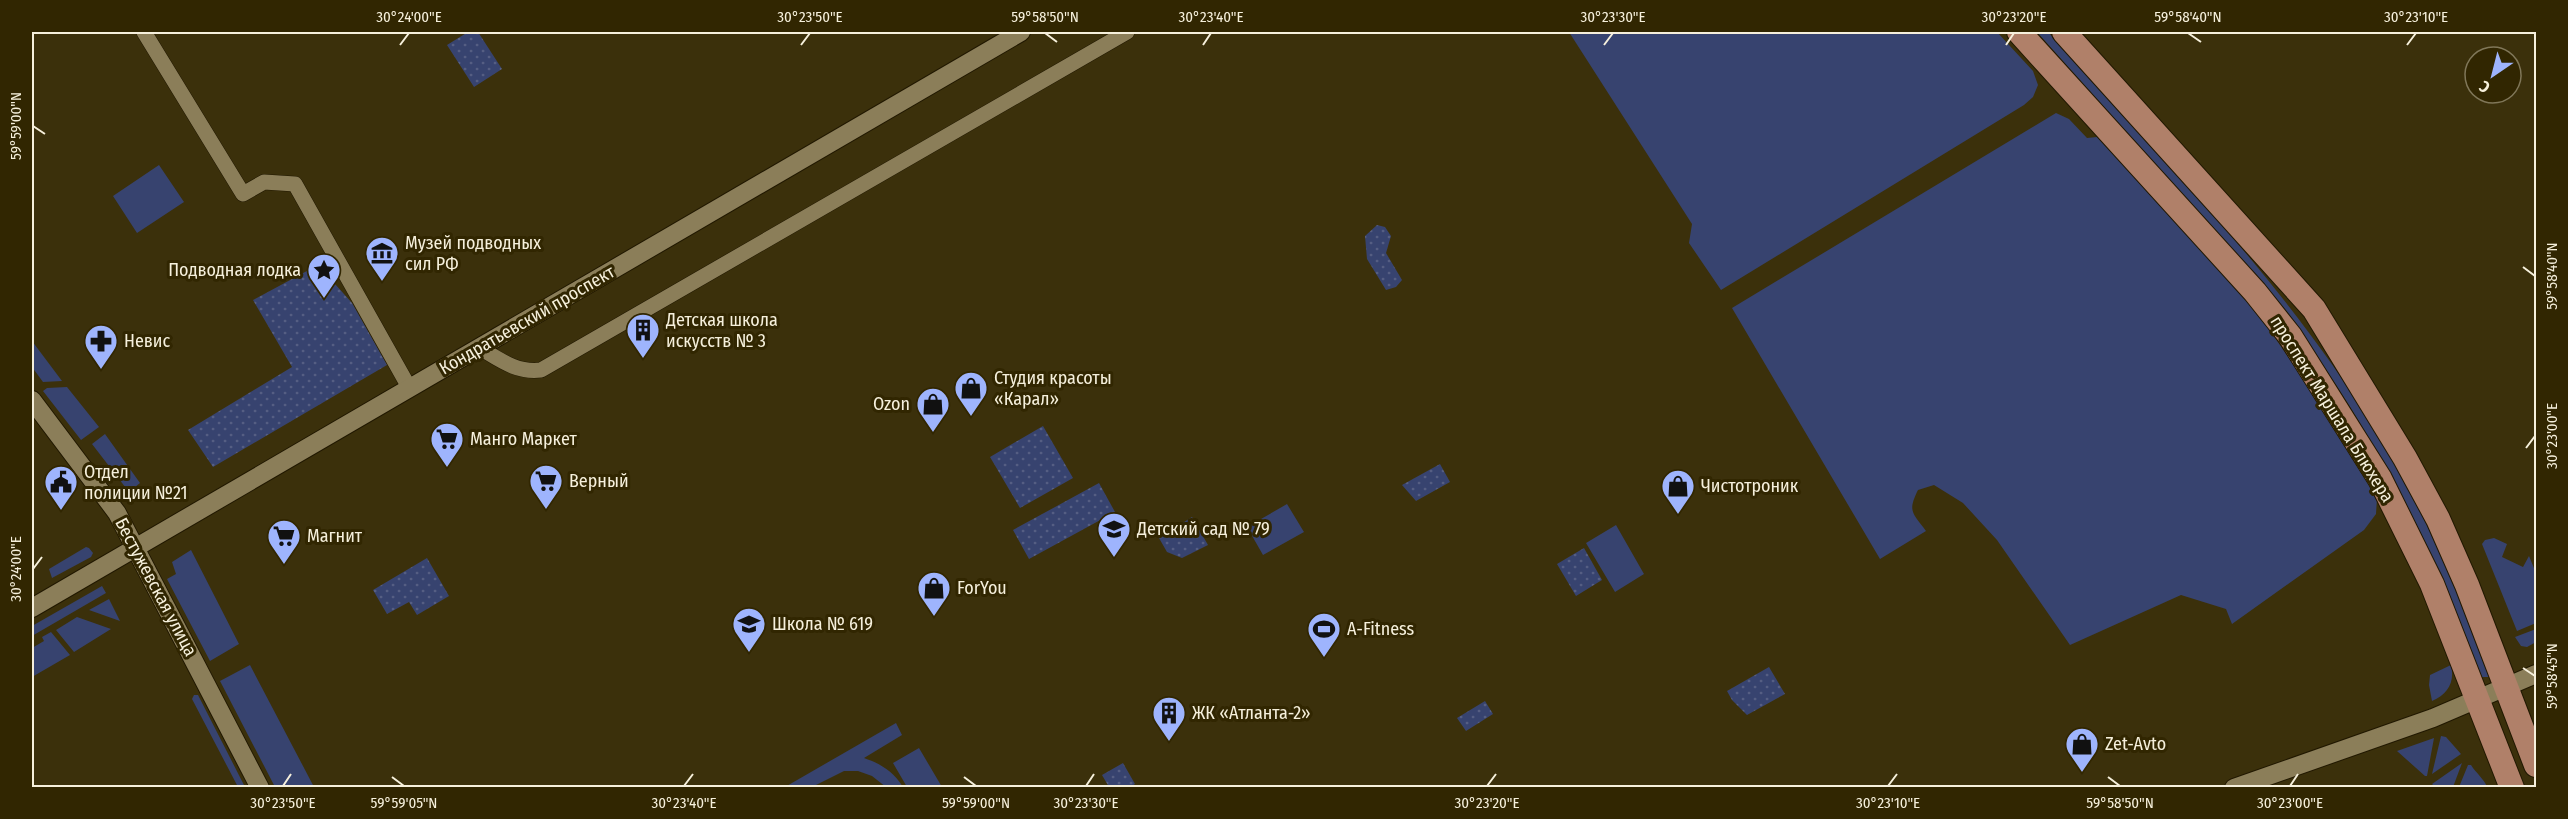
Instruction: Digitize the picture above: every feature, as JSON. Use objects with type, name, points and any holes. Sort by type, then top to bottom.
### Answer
[{"type":"main road","name":"проспект Маршала Блюхера","points":[[2019,32],[2254,292],[2290,336],[2380,479],[2432,584],[2512,788]]},
{"type":"main road","name":"проспект Маршала Блюхера","points":[[2064,32],[2314,309],[2406,458],[2438,519],[2536,765]]},
{"type":"street","points":[[144,32],[243,194],[264,182],[295,184],[410,389]]},
{"type":"street","name":"Кондратьевский проспект","points":[[32,608],[1021,32]]},
{"type":"street","points":[[480,348],[520,370],[526,372],[541,370],[1127,32]]},
{"type":"street","name":"Бестужевская улица","points":[[32,400],[117,513],[137,547],[260,788]]},
{"type":"street","points":[[2234,788],[2433,718],[2536,674]]},
{"type":"shaded area","points":[[468,32],[478,32],[502,69],[474,87],[447,45]]},
{"type":"shaded area","points":[[1569,32],[1997,32],[2033,71],[2038,85],[2033,97],[2024,105],[1721,290],[1689,243],[1692,224]]},
{"type":"shaded area","points":[[2037,32],[2048,32],[2179,176],[2263,274],[2341,377],[2393,460],[2424,520],[2465,611],[2490,674],[2489,677],[2482,677],[2426,549],[2384,466],[2337,386],[2310,347],[2230,248]]},
{"type":"shaded area","points":[[2056,113],[2069,119],[2087,138],[2097,137],[2253,306],[2315,396],[2377,498],[2376,514],[2364,530],[2232,624],[2226,609],[2181,595],[2070,645],[1997,540],[1963,503],[1934,485],[1918,490],[1912,508],[1926,531],[1880,559],[1732,308]]},
{"type":"shaded area","points":[[159,165],[184,202],[137,233],[113,196]]},
{"type":"shaded area","points":[[1377,225],[1385,227],[1391,236],[1386,253],[1402,280],[1396,287],[1386,290],[1367,259],[1365,236]]},
{"type":"shaded area","points":[[318,265],[352,303],[387,365],[213,467],[188,430],[292,367],[253,300]]},
{"type":"shaded area","points":[[32,341],[62,381],[43,382],[32,367]]},
{"type":"shaded area","points":[[67,387],[99,427],[81,440],[43,391],[47,388]]},
{"type":"shaded area","points":[[1043,426],[1073,478],[1020,508],[990,457]]},
{"type":"shaded area","points":[[105,434],[140,483],[129,492],[92,444]]},
{"type":"shaded area","points":[[1440,464],[1450,482],[1416,501],[1402,485]]},
{"type":"shaded area","points":[[1099,483],[1115,512],[1029,559],[1013,530]]},
{"type":"shaded area","points":[[1287,504],[1304,532],[1263,555],[1247,527]]},
{"type":"shaded area","points":[[1192,517],[1208,545],[1182,558],[1167,552],[1159,538]]},
{"type":"shaded area","points":[[1616,525],[1644,574],[1615,592],[1586,543]]},
{"type":"shaded area","points":[[2494,538],[2507,544],[2502,557],[2523,567],[2529,556],[2536,573],[2536,623],[2517,631],[2482,544],[2485,540]]},
{"type":"shaded area","points":[[86,547],[93,553],[91,557],[52,578],[49,569]]},
{"type":"shaded area","points":[[1584,548],[1602,580],[1576,596],[1557,564]]},
{"type":"shaded area","points":[[191,550],[239,644],[210,661],[167,579],[176,574],[172,562]]},
{"type":"shaded area","points":[[427,558],[449,596],[417,615],[409,602],[387,614],[373,590]]},
{"type":"shaded area","points":[[102,586],[106,593],[32,636],[32,626]]},
{"type":"shaded area","points":[[109,599],[120,621],[89,610]]},
{"type":"shaded area","points":[[77,617],[111,629],[74,652],[56,630]]},
{"type":"shaded area","points":[[2536,629],[2536,642],[2527,647],[2521,646],[2515,637]]},
{"type":"shaded area","points":[[51,632],[70,655],[32,677],[32,648],[44,641],[42,637]]},
{"type":"shaded area","points":[[250,665],[314,787],[275,787],[220,681]]},
{"type":"shaded area","points":[[2451,665],[2452,677],[2449,687],[2432,701],[2430,675]]},
{"type":"shaded area","points":[[1769,667],[1785,694],[1747,715],[1732,700],[1727,691]]},
{"type":"shaded area","points":[[194,695],[198,695],[245,787],[238,787],[192,699]]},
{"type":"shaded area","points":[[1485,701],[1493,714],[1466,731],[1457,718]]},
{"type":"shaded area","points":[[896,723],[902,735],[864,758],[886,769],[903,787],[886,787],[872,776],[858,771],[844,771],[812,787],[785,787]]},
{"type":"shaded area","points":[[2441,736],[2446,737],[2461,754],[2432,774]]},
{"type":"shaded area","points":[[2434,738],[2427,776],[2397,751]]},
{"type":"shaded area","points":[[919,748],[942,787],[907,787],[893,763]]},
{"type":"shaded area","points":[[1123,763],[1135,784],[1130,787],[1109,787],[1102,775]]},
{"type":"shaded area","points":[[2462,763],[2453,787],[2435,787],[2432,784]]},
{"type":"shaded area","points":[[2468,765],[2471,765],[2487,787],[2459,787]]},
{"type":"place","name":"Музей подводных сил РФ","points":[[382,282]]},
{"type":"place","name":"Подводная лодка","points":[[324,299]]},
{"type":"place","name":"Детская школа искусств № 3","points":[[643,359]]},
{"type":"place","name":"Невис","points":[[101,370]]},
{"type":"place","name":"Студия красоты «Карал»","points":[[971,417]]},
{"type":"place","name":"Ozon","points":[[933,433]]},
{"type":"place","name":"Манго Маркет","points":[[447,468]]},
{"type":"place","name":"Верный","points":[[546,510]]},
{"type":"place","name":"Отдел полиции №21","points":[[61,511]]},
{"type":"place","name":"Чистотроник","points":[[1678,515]]},
{"type":"place","name":"Детский сад № 79","points":[[1114,558]]},
{"type":"place","name":"Магнит","points":[[284,565]]},
{"type":"place","name":"ForYou","points":[[934,617]]},
{"type":"place","name":"Школа № 619","points":[[749,653]]},
{"type":"place","name":"A-Fitness","points":[[1324,658]]},
{"type":"place","name":"ЖК «Атланта-2»","points":[[1169,742]]},
{"type":"place","name":"Zet-Avto","points":[[2082,773]]}]
